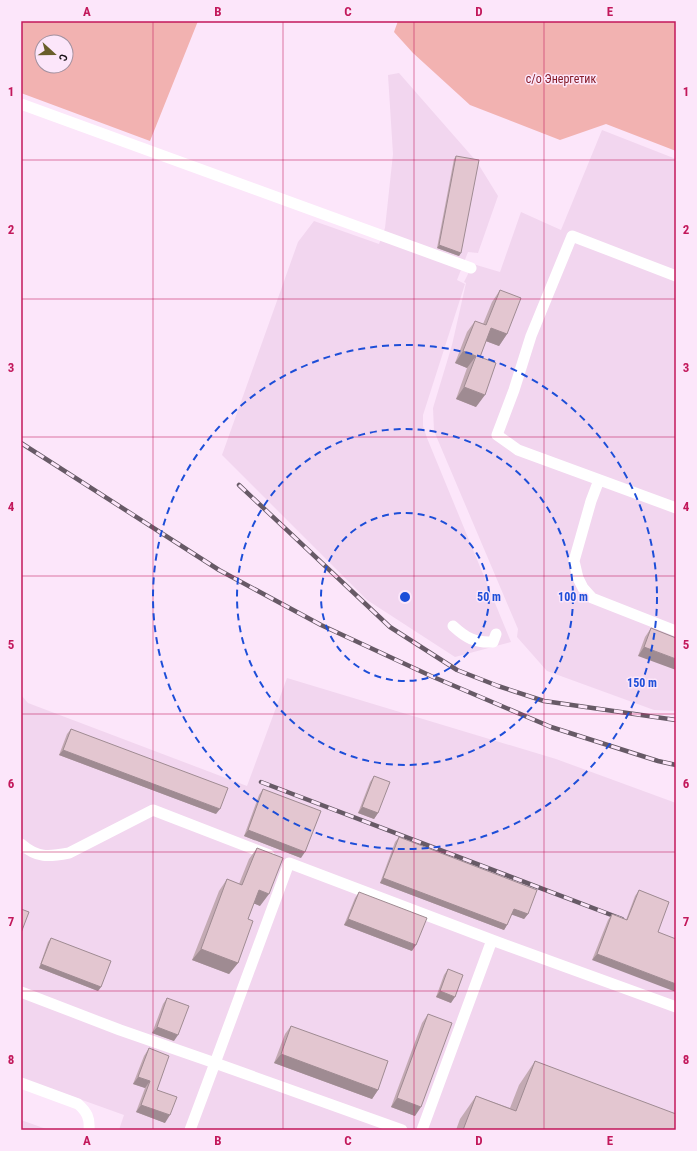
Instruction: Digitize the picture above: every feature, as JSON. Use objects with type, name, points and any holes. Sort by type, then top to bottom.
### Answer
[{"type":"lane","points":[[21,104],[471,268]]},
{"type":"lane","points":[[676,276],[572,236],[531,336],[514,390],[497,435],[518,450],[676,508]]},
{"type":"lane","points":[[599,480],[591,501],[574,561],[578,578],[583,588],[592,598],[676,631]]},
{"type":"lane","points":[[453,626],[472,641],[482,643],[493,642],[496,634]]},
{"type":"lane","points":[[21,844],[30,852],[40,856],[54,856],[69,853],[153,810],[492,940],[676,1007]]},
{"type":"lane","points":[[190,1130],[289,863]]},
{"type":"lane","points":[[422,1130],[492,940]]},
{"type":"lane","points":[[21,992],[120,1030],[402,1130]]},
{"type":"lane","points":[[21,1083],[78,1104],[88,1115],[90,1121],[88,1130]]},
{"type":"shaded area","points":[[399,73],[477,162],[498,196],[478,253],[468,252],[457,280],[465,284],[423,415],[423,426],[511,642],[455,657],[367,600],[222,455],[298,242],[314,221],[379,244],[385,228],[393,154],[388,75]]},
{"type":"shaded area","points":[[602,130],[676,159],[676,711],[654,710],[547,671],[517,637],[518,629],[434,431],[433,408],[452,345],[466,283],[464,282],[473,264],[500,272],[521,212],[561,230]]},
{"type":"shaded area","points":[[287,678],[556,759],[676,803],[676,1130],[119,1130],[124,1115],[21,1078],[21,695],[28,703],[247,786]]},
{"type":"shaded area","points":[[21,1120],[49,1130],[21,1130]]},
{"type":"green space","points":[[21,21],[198,21],[150,141],[21,93]]},
{"type":"green space","name":"с/о Энергетик","points":[[398,21],[676,21],[676,151],[606,124],[560,140],[470,105],[413,53],[394,32]]},
{"type":"building","points":[[456,156],[479,160],[461,253],[439,245]]},
{"type":"building","points":[[500,290],[521,298],[507,334],[491,328],[480,357],[496,363],[485,395],[464,387],[476,356],[463,351],[475,321],[486,325]]},
{"type":"building","points":[[651,628],[676,638],[676,659],[644,647]]},
{"type":"building","points":[[71,729],[228,788],[220,809],[63,750]]},
{"type":"building","points":[[374,776],[390,782],[378,813],[362,807]]},
{"type":"building","points":[[263,789],[321,811],[305,852],[248,830]]},
{"type":"building","points":[[399,837],[537,890],[528,914],[514,909],[507,925],[383,878]]},
{"type":"building","points":[[257,848],[283,858],[269,894],[259,890],[248,919],[253,921],[238,963],[201,949],[227,879],[242,885]]},
{"type":"building","points":[[639,890],[669,902],[658,932],[676,939],[676,984],[597,954],[612,914],[627,920]]},
{"type":"building","points":[[359,892],[427,918],[416,945],[348,919]]},
{"type":"building","points":[[21,909],[29,912],[21,933]]},
{"type":"building","points":[[51,938],[111,961],[101,987],[41,964]]},
{"type":"building","points":[[448,969],[463,975],[455,997],[440,991]]},
{"type":"building","points":[[167,998],[189,1006],[178,1035],[157,1027]]},
{"type":"building","points":[[428,1014],[452,1023],[421,1107],[397,1098]]},
{"type":"building","points":[[291,1026],[388,1061],[378,1090],[281,1054]]},
{"type":"building","points":[[149,1048],[169,1056],[157,1090],[177,1097],[170,1115],[141,1105],[150,1081],[138,1077]]},
{"type":"building","points":[[535,1061],[676,1114],[676,1130],[463,1130],[476,1096],[516,1111]]},
{"type":"railway","points":[[21,443],[219,570],[321,625],[431,676],[551,727],[658,761],[676,765]]},
{"type":"railway","points":[[239,485],[390,627],[457,670],[498,686],[544,701],[676,720]]},
{"type":"railway","points":[[261,782],[622,919]]}]
